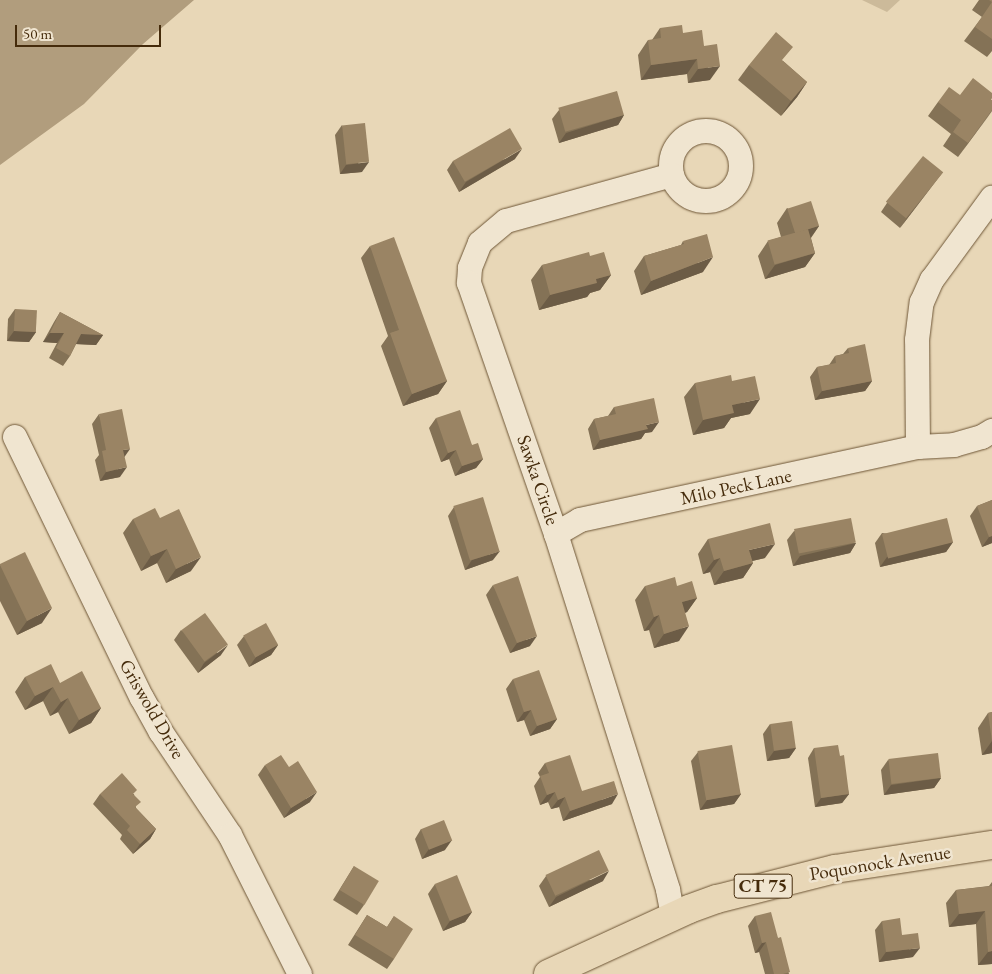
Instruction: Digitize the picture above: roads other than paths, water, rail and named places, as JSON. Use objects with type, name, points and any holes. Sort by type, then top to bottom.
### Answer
[{"type":"main road","name":"Poquonock Avenue","points":[[548,974],[672,916],[792,878],[992,845]]},
{"type":"street","name":"Sawka Circle","points":[[672,175],[506,221],[480,242],[471,263],[469,283],[472,299],[556,534],[668,890],[672,916]]},
{"type":"street","points":[[918,447],[918,340],[922,302],[932,280],[992,198]]},
{"type":"street","name":"Milo Peck Lane","points":[[556,534],[580,520],[918,447],[954,445],[982,437],[992,431]]},
{"type":"street","name":"Griswold Drive","points":[[15,437],[142,698],[161,732],[230,835],[300,974]]}]
